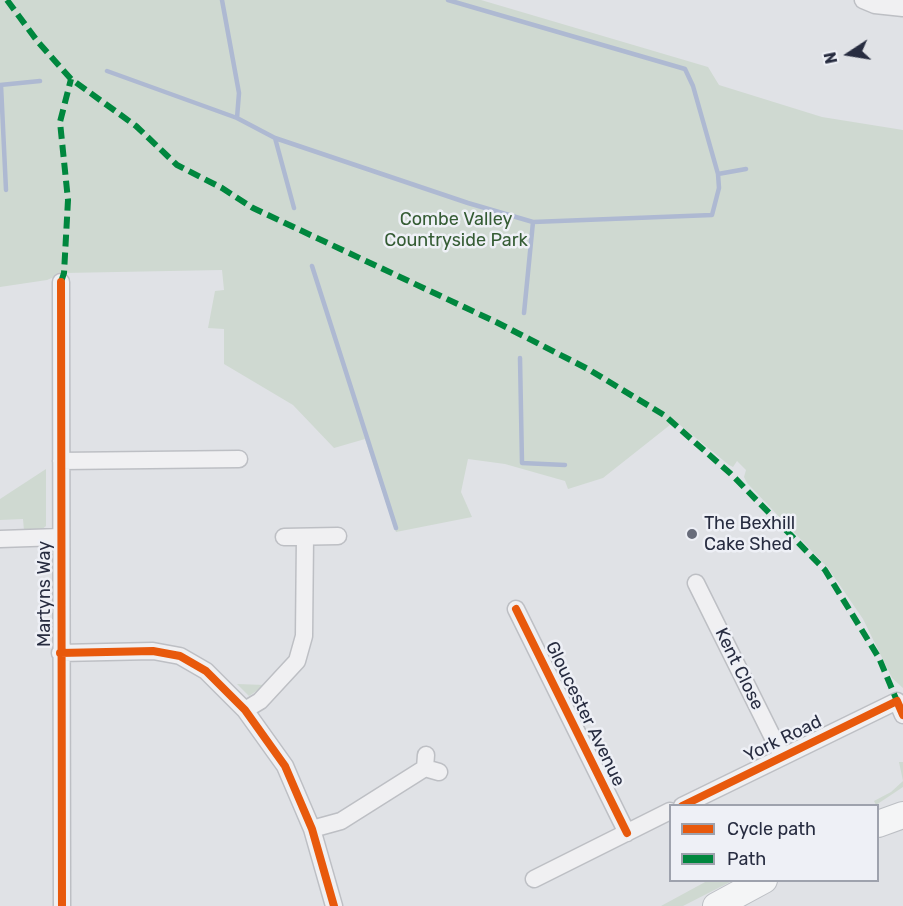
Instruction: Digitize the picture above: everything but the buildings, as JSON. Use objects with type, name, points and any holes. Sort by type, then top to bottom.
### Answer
[{"type":"main road","points":[[716,906],[760,882]]},
{"type":"street","points":[[863,0],[875,5],[903,8]]},
{"type":"street","name":"Martyns Way","points":[[61,282],[62,906]]},
{"type":"street","points":[[62,461],[210,451],[239,459]]},
{"type":"street","points":[[284,537],[338,536]]},
{"type":"street","points":[[0,539],[60,537]]},
{"type":"street","points":[[245,710],[260,701],[297,661],[304,636],[305,537]]},
{"type":"street","name":"Kent Close","points":[[696,583],[782,756]]},
{"type":"street","name":"Gloucester Avenue","points":[[516,609],[627,833]]},
{"type":"street","points":[[60,653],[153,651],[180,656],[206,671],[245,710],[285,766],[312,829],[334,906]]},
{"type":"street","name":"York Road","points":[[686,804],[782,756],[900,708]]},
{"type":"street","points":[[312,829],[341,821],[430,765]]},
{"type":"street","points":[[534,879],[669,812]]},
{"type":"green space","name":"Combe Valley Countryside Park","points":[[0,0],[481,0],[708,67],[719,85],[822,117],[903,130],[903,688],[892,678],[863,619],[828,568],[747,483],[744,477],[746,470],[737,461],[733,467],[729,465],[675,421],[603,478],[568,489],[565,481],[505,464],[468,459],[461,492],[472,517],[396,532],[365,439],[334,448],[293,405],[224,364],[224,329],[208,328],[215,291],[224,290],[222,270],[64,273],[47,280],[0,287]]},
{"type":"green space","points":[[46,469],[46,526],[41,530],[24,531],[23,519],[0,520],[0,499]]},
{"type":"green space","points":[[237,684],[265,685],[249,696]]},
{"type":"green space","points":[[899,762],[903,762],[903,781]]},
{"type":"green space","points":[[903,781],[903,787],[876,804],[874,801],[891,792]]},
{"type":"green space","points":[[705,882],[730,882],[683,906],[661,906]]},
{"type":"waterway","points":[[222,0],[239,93],[237,118]]},
{"type":"waterway","points":[[448,0],[685,69],[693,86],[718,174]]},
{"type":"waterway","points":[[107,71],[237,118],[275,138],[468,203],[533,222],[712,215],[719,188],[718,174],[746,169]]},
{"type":"waterway","points":[[0,85],[40,81]]},
{"type":"waterway","points":[[1,85],[6,190]]},
{"type":"waterway","points":[[275,138],[294,208]]},
{"type":"waterway","points":[[524,313],[533,222]]},
{"type":"waterway","points":[[312,266],[396,528]]},
{"type":"waterway","points":[[520,358],[522,463],[565,465]]},
{"type":"marked path","points":[[7,0],[38,42],[71,79],[136,126],[177,165],[222,188],[253,208],[496,322],[588,369],[664,415],[731,474],[825,570],[879,658],[897,701]]},
{"type":"marked path","points":[[61,282],[64,273],[68,200],[60,122],[71,79]]},
{"type":"cycle path","points":[[61,282],[62,906]]},
{"type":"cycle path","points":[[516,609],[627,833]]},
{"type":"cycle path","points":[[60,653],[153,651],[180,656],[206,671],[245,710],[285,766],[312,829],[334,906]]},
{"type":"cycle path","points":[[686,804],[897,701],[903,715]]},
{"type":"place","name":"The Bexhill Cake Shed","points":[[692,534]]}]
